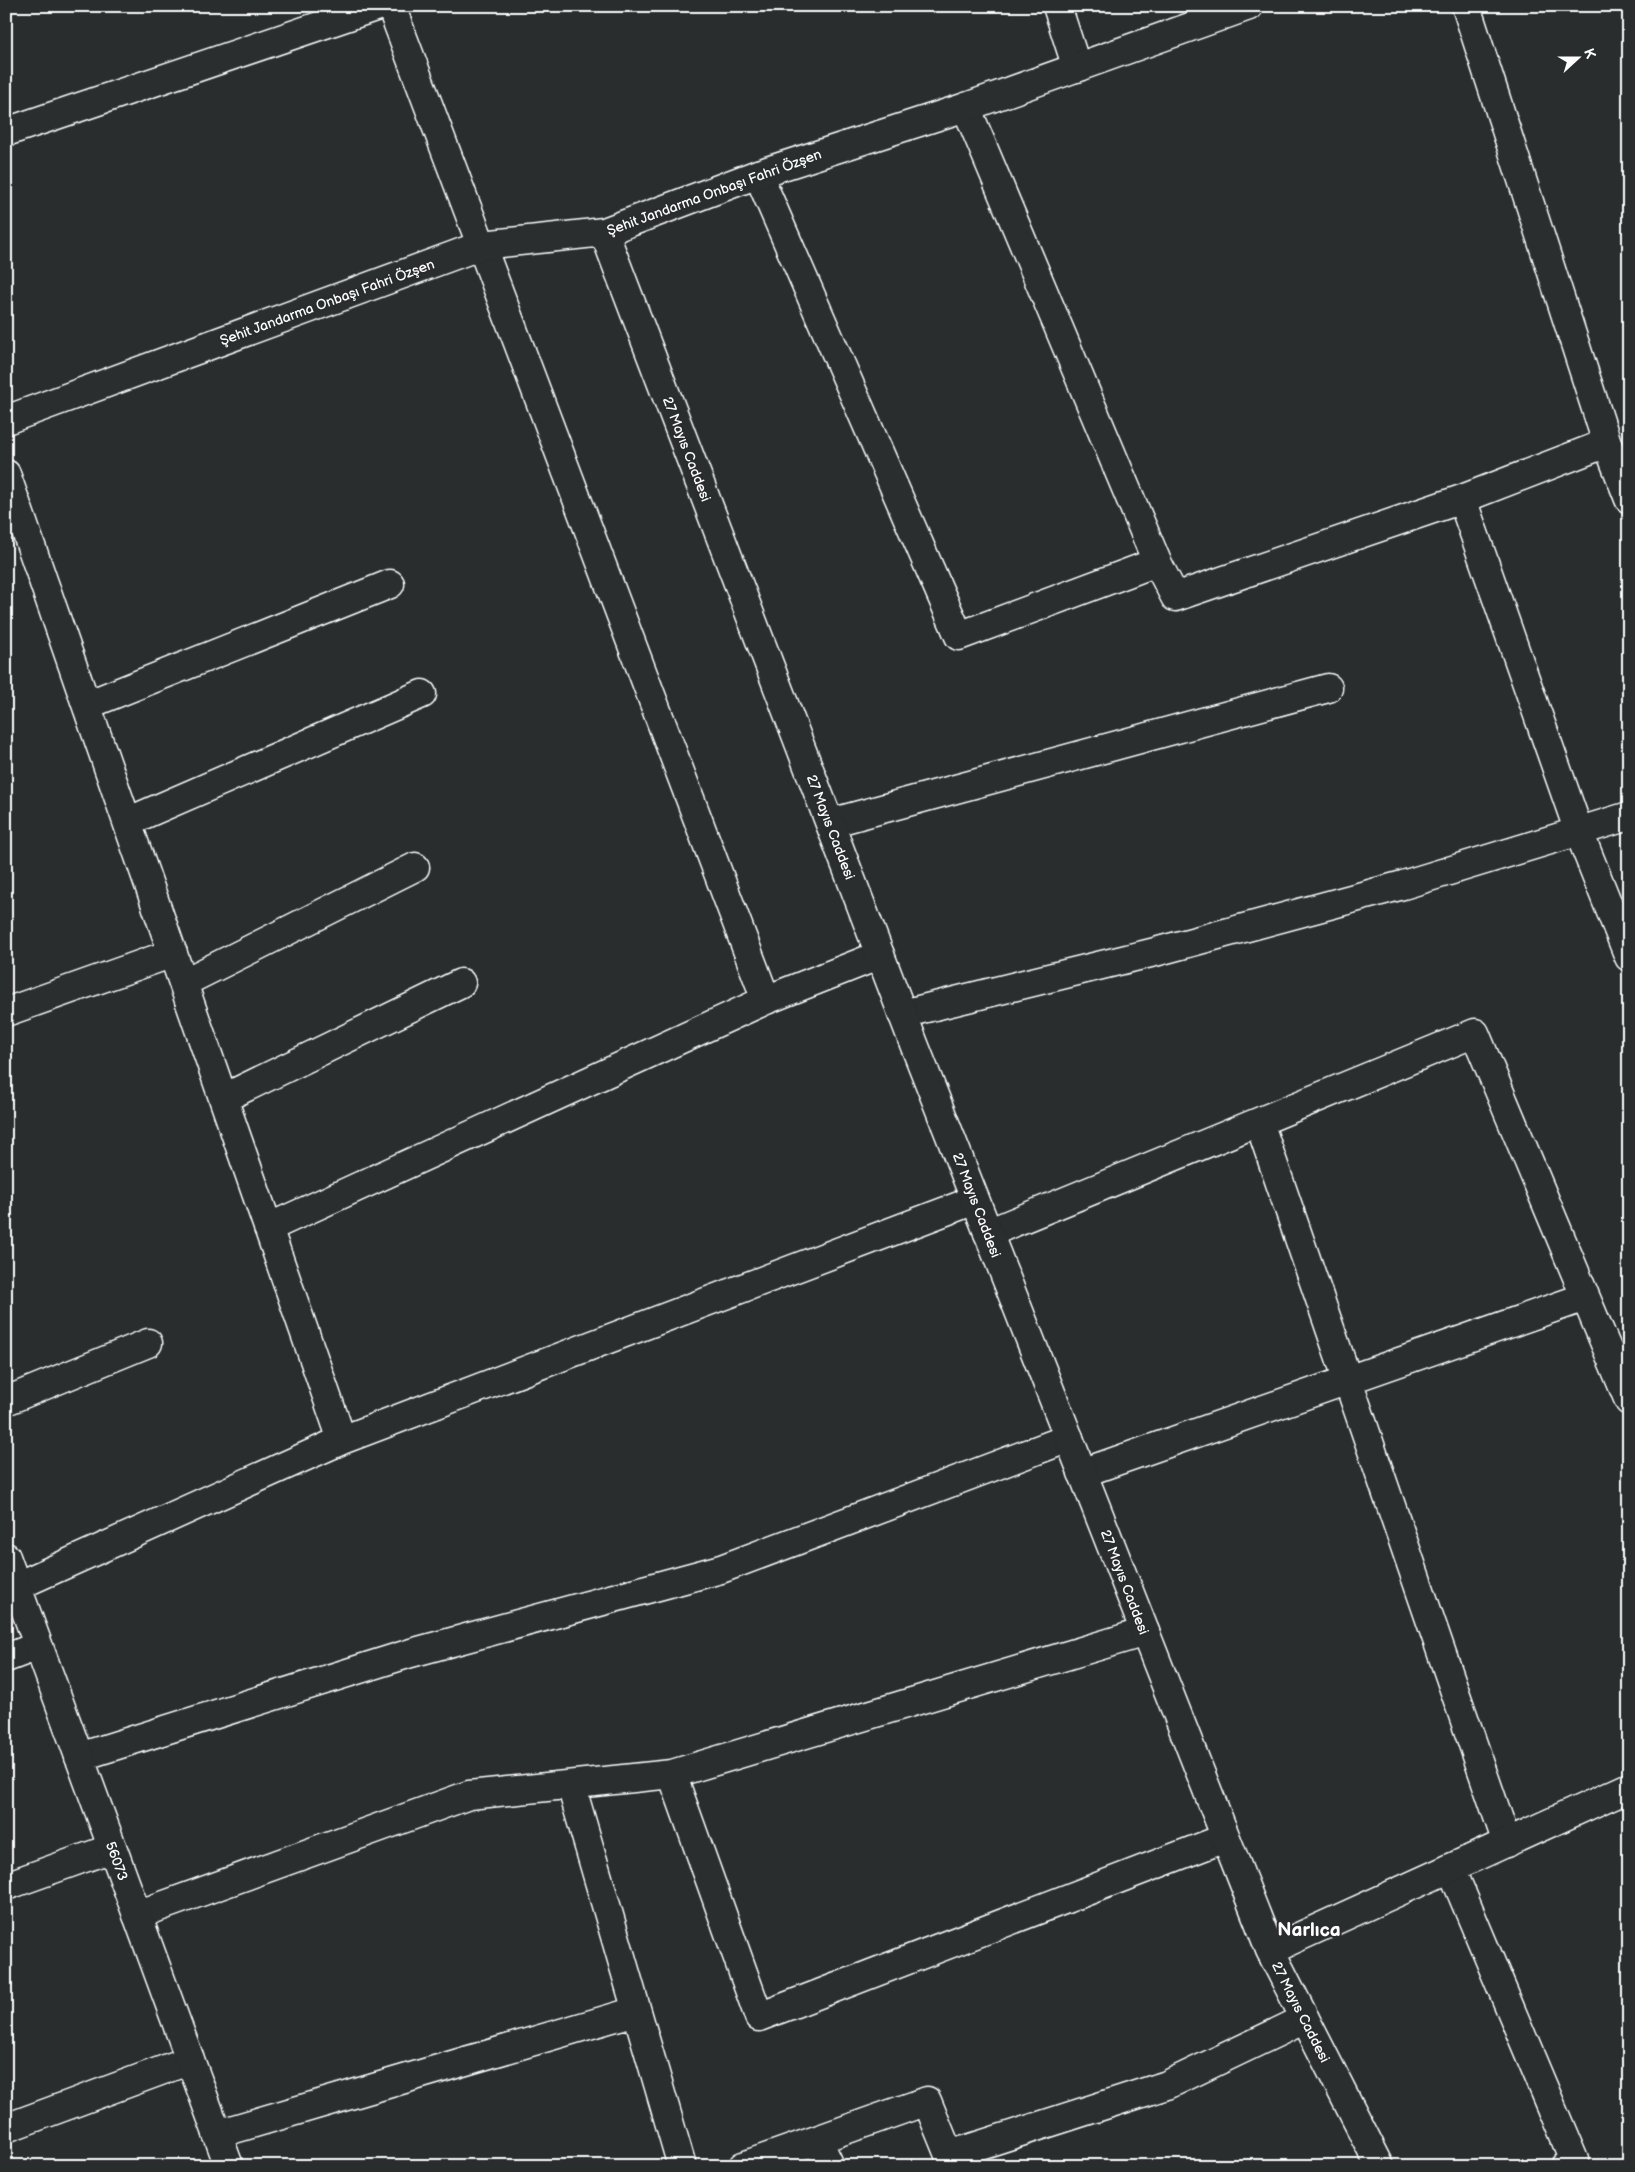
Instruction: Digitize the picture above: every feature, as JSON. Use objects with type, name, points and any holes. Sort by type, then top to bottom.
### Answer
[{"type":"street","points":[[6,132],[378,6]]},
{"type":"street","points":[[391,6],[766,1000]]},
{"type":"street","points":[[1057,6],[1078,68]]},
{"type":"street","name":"Şehit Jandarma Onbaşı Fahri Özşen","points":[[6,420],[482,245],[604,232],[758,174],[966,107],[1249,6]]},
{"type":"street","points":[[1466,6],[1607,442],[1629,499]]},
{"type":"street","points":[[966,107],[1157,562],[1175,597],[1462,499],[1607,442]]},
{"type":"street","points":[[758,174],[959,636],[1157,562]]},
{"type":"street","name":"27 Mayıs Caddesi","points":[[604,232],[902,1014],[1225,1838],[1270,1950],[1380,2166]]},
{"type":"street","points":[[6,474],[342,1440]]},
{"type":"street","points":[[1462,499],[1579,832],[1629,957]]},
{"type":"street","points":[[86,705],[390,584]]},
{"type":"street","points":[[830,823],[1328,688]]},
{"type":"street","points":[[127,822],[422,694]]},
{"type":"street","points":[[902,1014],[1155,952],[1403,885],[1629,816]]},
{"type":"street","points":[[183,983],[415,867]]},
{"type":"street","points":[[6,1012],[173,953]]},
{"type":"street","points":[[268,1228],[766,1000],[880,955]]},
{"type":"street","points":[[224,1098],[461,983]]},
{"type":"street","points":[[988,1233],[1475,1033],[1629,1401]]},
{"type":"street","points":[[1259,1122],[1507,1843]]},
{"type":"street","points":[[16,1586],[342,1440],[975,1200]]},
{"type":"street","points":[[1082,1473],[1585,1297]]},
{"type":"street","points":[[6,1401],[148,1343]]},
{"type":"street","points":[[79,1757],[411,1653],[721,1569],[1069,1438]]},
{"type":"street","name":"56073","points":[[6,1557],[229,2166]]},
{"type":"street","points":[[137,1916],[469,1795],[672,1774],[1145,1632]]},
{"type":"street","points":[[6,1658],[38,1646]]},
{"type":"street","points":[[672,1774],[759,2017],[1225,1838]]},
{"type":"street","points":[[570,1785],[682,2166]]},
{"type":"street","points":[[1270,1950],[1629,1787]]},
{"type":"street","points":[[6,1886],[112,1848]]},
{"type":"street","points":[[1451,1868],[1574,2160],[1564,2166]]},
{"type":"street","points":[[217,2134],[636,2010]]},
{"type":"street","points":[[743,2166],[926,2101],[949,2155],[1167,2085],[1305,2019]]},
{"type":"street","points":[[6,2128],[190,2060]]},
{"type":"street","points":[[818,2140],[830,2166]]},
{"type":"district","name":"Narlıca","points":[[1309,1929]]}]
